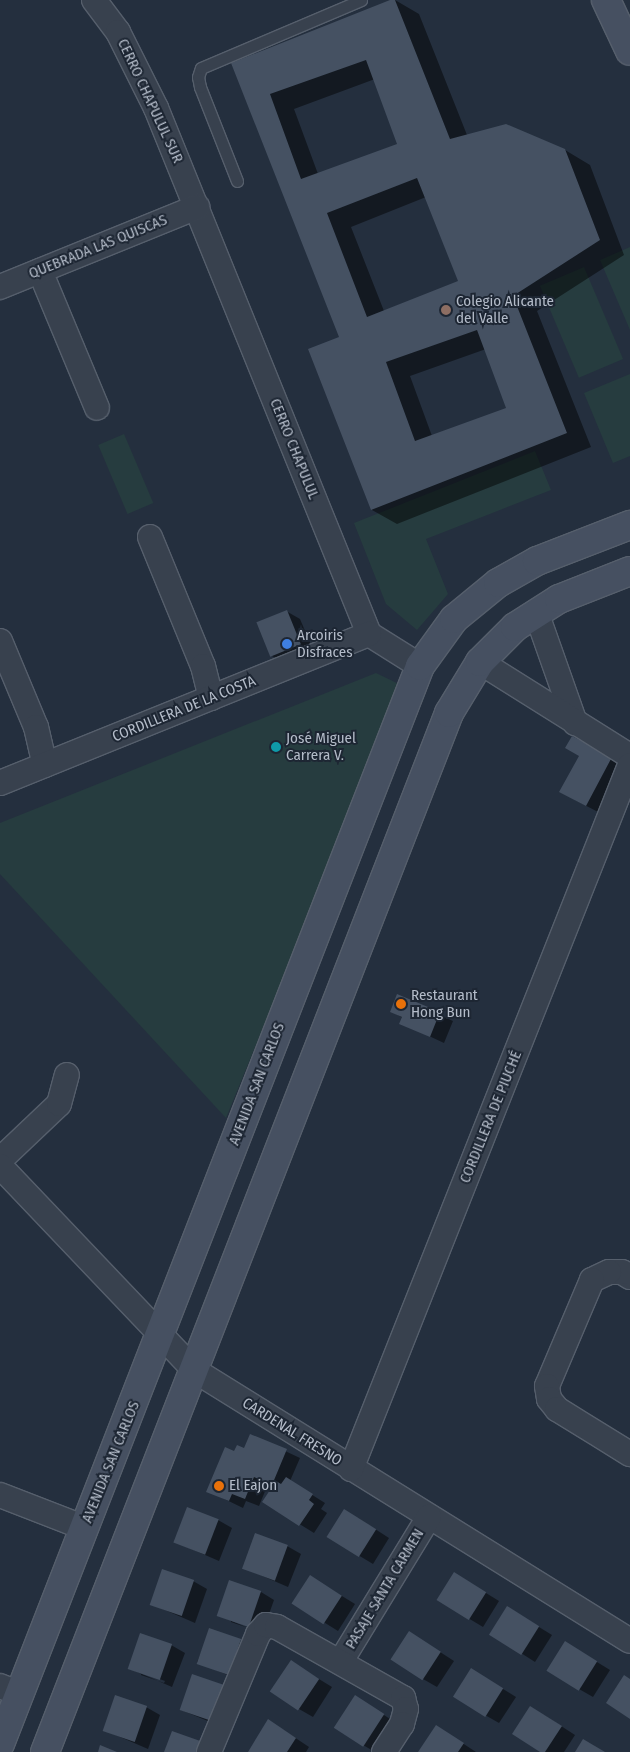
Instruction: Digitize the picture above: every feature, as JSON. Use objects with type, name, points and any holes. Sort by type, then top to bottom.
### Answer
[{"type":"main road","points":[[617,8],[630,51]]},
{"type":"main road","name":"AVENIDA SAN CARLOS","points":[[0,1744],[10,1690],[85,1528],[420,666],[454,619],[498,583],[537,561],[630,525]]},
{"type":"main road","points":[[45,1752],[449,713],[480,662],[515,626],[560,599],[630,572]]},
{"type":"street","name":"CERRO CHAPULUL SUR","points":[[100,2],[145,83],[197,207]]},
{"type":"street","name":"QUEBRADA LAS QUISCAS","points":[[0,287],[197,207]]},
{"type":"street","name":"CERRO CHAPULUL","points":[[197,207],[369,634]]},
{"type":"street","points":[[40,271],[98,408]]},
{"type":"street","points":[[150,537],[203,666],[211,698]]},
{"type":"street","points":[[536,612],[575,724]]},
{"type":"street","points":[[369,634],[420,666]]},
{"type":"street","name":"CORDILLERA DE LA COSTA","points":[[0,783],[369,634]]},
{"type":"street","points":[[0,641],[36,727],[45,765]]},
{"type":"street","points":[[480,662],[575,724],[630,756]]},
{"type":"street","name":"CORDILLERA DE PIUCHÉ","points":[[351,1469],[630,765]]},
{"type":"street","points":[[0,1160],[59,1104],[67,1075]]},
{"type":"street","name":"CARDENAL FRESNO","points":[[0,1166],[194,1370],[630,1642]]},
{"type":"street","points":[[620,1274],[592,1280],[546,1386],[549,1399],[557,1409],[630,1454]]},
{"type":"street","points":[[0,1495],[85,1528]]},
{"type":"street","name":"PASAJE SANTA CARMEN","points":[[341,1661],[429,1517]]},
{"type":"street","name":"PASAJE SANTA CARMEN","points":[[208,1752],[258,1634],[266,1625],[277,1627],[341,1661],[403,1698],[406,1709],[402,1724],[384,1752]]},
{"type":"lane","points":[[237,181],[200,88],[198,77],[201,68],[361,0]]},
{"type":"green space","points":[[630,247],[630,330],[600,260]]},
{"type":"green space","points":[[584,267],[623,359],[579,378],[540,286]]},
{"type":"green space","points":[[630,374],[630,456],[613,463],[584,393]]},
{"type":"green space","points":[[124,434],[153,503],[128,514],[98,445]]},
{"type":"green space","points":[[535,451],[551,490],[426,539],[448,594],[417,630],[386,604],[354,523]]},
{"type":"green space","points":[[376,673],[403,686],[226,1118],[0,874],[0,823]]},
{"type":"building","points":[[390,0],[395,0],[450,139],[506,124],[565,149],[600,240],[513,296],[567,433],[371,510],[308,349],[339,337],[231,63]],"holes":[[[366,60],[397,144],[301,179],[270,94]],[[417,178],[458,281],[367,317],[327,213]],[[477,330],[506,408],[415,441],[386,362]]]},
{"type":"building","points":[[287,610],[301,644],[270,657],[256,622]]},
{"type":"building","points":[[572,736],[612,757],[586,806],[559,792],[579,756],[565,748]]},
{"type":"building","points":[[397,994],[440,1012],[430,1037],[399,1024],[402,1017],[390,1012]]},
{"type":"building","points":[[250,1434],[287,1449],[272,1485],[254,1477],[245,1499],[232,1494],[229,1501],[206,1492],[225,1447],[234,1451],[237,1445],[244,1448]]},
{"type":"building","points":[[286,1477],[313,1494],[309,1500],[314,1504],[299,1526],[262,1502],[276,1481],[281,1484]]},
{"type":"building","points":[[187,1507],[219,1519],[205,1555],[173,1542]]},
{"type":"building","points":[[344,1509],[376,1529],[359,1557],[327,1537]]},
{"type":"building","points":[[255,1533],[288,1545],[275,1581],[242,1569]]},
{"type":"building","points":[[162,1569],[194,1580],[182,1616],[150,1605]]},
{"type":"building","points":[[454,1572],[486,1592],[469,1620],[437,1600]]},
{"type":"building","points":[[310,1575],[342,1596],[323,1624],[291,1604]]},
{"type":"building","points":[[229,1580],[261,1591],[249,1627],[217,1616]]},
{"type":"building","points":[[507,1606],[539,1626],[521,1655],[489,1635]]},
{"type":"building","points":[[209,1628],[241,1639],[229,1675],[197,1664]]},
{"type":"building","points":[[409,1631],[441,1652],[422,1680],[390,1660]]},
{"type":"building","points":[[140,1633],[172,1644],[160,1680],[128,1669]]},
{"type":"building","points":[[565,1641],[597,1661],[579,1691],[546,1671]]},
{"type":"building","points":[[291,1660],[319,1679],[298,1711],[270,1692]]},
{"type":"building","points":[[471,1668],[503,1688],[485,1717],[453,1697]]},
{"type":"building","points":[[192,1674],[224,1685],[212,1721],[180,1710]]},
{"type":"building","points":[[624,1675],[630,1679],[630,1719],[606,1703]]},
{"type":"building","points":[[115,1695],[147,1706],[135,1742],[103,1731]]},
{"type":"building","points":[[355,1695],[384,1714],[363,1747],[334,1728]]},
{"type":"building","points":[[530,1706],[562,1726],[545,1752],[540,1752],[512,1734]]},
{"type":"building","points":[[268,1719],[296,1738],[287,1752],[248,1752]]},
{"type":"building","points":[[436,1725],[464,1743],[458,1752],[418,1752]]},
{"type":"building","points":[[172,1731],[203,1742],[200,1752],[164,1752]]},
{"type":"building","points":[[583,1739],[605,1752],[575,1752]]},
{"type":"building","points":[[100,1745],[117,1752],[98,1752]]},
{"type":"place","name":"Colegio Alicante del Valle","points":[[446,310]]},
{"type":"place","name":"Arcoiris Disfraces","points":[[287,644]]},
{"type":"place","name":"José Miguel Carrera V.","points":[[276,747]]},
{"type":"place","name":"Restaurant Hong Bun","points":[[401,1004]]},
{"type":"place","name":"El Eajon","points":[[219,1486]]}]
